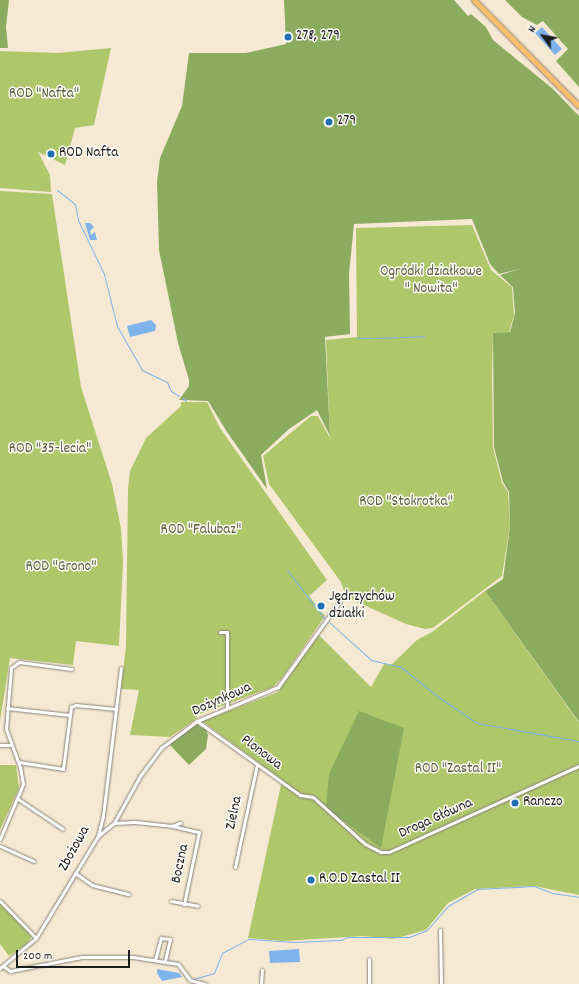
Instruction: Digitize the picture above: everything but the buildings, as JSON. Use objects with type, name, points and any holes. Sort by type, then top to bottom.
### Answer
[{"type":"main road","points":[[474,0],[579,106]]},
{"type":"street","name":"Dożynkowa","points":[[98,836],[114,823],[156,753],[197,721],[278,687],[340,601]]},
{"type":"street","points":[[220,632],[227,632],[227,708]]},
{"type":"street","points":[[0,839],[23,784],[19,762],[11,745],[6,729],[6,708],[11,668],[19,662],[72,669]]},
{"type":"street","name":"Zbożowa","points":[[2,967],[36,938],[98,836],[103,816],[121,668]]},
{"type":"street","points":[[19,762],[63,769],[72,707],[76,705],[116,709]]},
{"type":"street","points":[[6,708],[70,715]]},
{"type":"street","name":"Plonowa","points":[[197,721],[300,795],[313,797]]},
{"type":"street","points":[[0,745],[11,745]]},
{"type":"street","name":"Zielna","points":[[235,867],[256,764]]},
{"type":"street","name":"Droga Główna","points":[[313,797],[373,850],[389,852],[579,766]]},
{"type":"street","points":[[18,799],[63,829]]},
{"type":"street","name":"Boczna","points":[[114,823],[135,822],[172,826],[198,832],[184,904]]},
{"type":"street","name":"Boczna","points":[[172,826],[180,823]]},
{"type":"street","points":[[0,846],[34,860]]},
{"type":"street","points":[[75,873],[92,885],[129,894]]},
{"type":"street","points":[[0,901],[36,938]]},
{"type":"street","name":"Boczna","points":[[170,901],[198,906]]},
{"type":"street","points":[[440,930],[441,984]]},
{"type":"street","points":[[155,960],[161,938],[170,939],[165,961]]},
{"type":"street","points":[[2,967],[10,971],[82,957],[155,960],[178,964],[190,980],[205,984]]},
{"type":"street","points":[[369,959],[369,984]]},
{"type":"street","points":[[262,970],[262,984]]},
{"type":"green space","points":[[0,0],[9,0],[6,27],[8,48],[0,48]]},
{"type":"green space","points":[[284,0],[454,0],[468,16],[471,14],[486,27],[493,40],[553,89],[579,116],[579,722],[485,591],[503,579],[510,526],[509,492],[503,482],[494,447],[493,333],[510,332],[515,313],[513,287],[500,275],[523,268],[499,274],[490,264],[472,219],[354,224],[349,274],[350,334],[325,337],[330,436],[317,410],[289,429],[261,455],[267,489],[227,432],[208,401],[179,400],[189,386],[189,380],[178,343],[159,250],[157,182],[160,158],[182,106],[189,53],[246,53],[286,44]]},
{"type":"green space","points":[[505,0],[579,0],[579,87],[556,61],[568,49],[543,21],[537,25],[522,17]]},
{"type":"green space","name":"ROD \"Nafta\"","points":[[111,48],[94,125],[75,128],[65,165],[38,152],[50,175],[51,192],[0,188],[0,51],[58,53]]},
{"type":"green space","points":[[0,191],[52,194],[81,387],[112,484],[121,528],[123,562],[119,646],[76,641],[73,665],[10,658],[0,721]]},
{"type":"green space","name":"ROD \"Stokrotka\"","points":[[472,225],[491,270],[512,287],[514,315],[509,332],[493,333],[492,377],[493,447],[502,483],[508,492],[510,525],[502,576],[433,628],[425,629],[406,624],[346,597],[341,582],[269,484],[263,456],[311,416],[318,416],[330,438],[326,340],[357,337],[356,228]]},
{"type":"green space","name":"ROD \"Falubaz\"","points":[[181,402],[207,402],[220,428],[327,580],[309,596],[325,616],[282,678],[273,687],[197,715],[196,719],[170,737],[130,735],[139,690],[121,689],[126,646],[128,488],[130,471],[146,438],[181,406]]},
{"type":"green space","name":"ROD \"Zastal II\"","points":[[485,591],[579,723],[579,895],[534,886],[475,889],[448,903],[426,930],[393,939],[363,936],[283,941],[248,938],[282,780],[202,721],[278,692],[318,634],[371,687],[384,664],[391,665],[417,640],[432,632]]},
{"type":"green space","points":[[359,711],[404,728],[381,848],[326,808],[329,774]]},
{"type":"green space","points":[[196,724],[206,730],[208,735],[206,749],[189,765],[169,744]]},
{"type":"green space","points":[[0,765],[16,765],[19,788],[0,830]]},
{"type":"green space","points":[[0,903],[32,936],[27,944],[9,956],[0,944]]},
{"type":"water","points":[[542,27],[562,49],[555,55],[535,33]]},
{"type":"water","points":[[85,223],[90,223],[94,227],[90,231],[91,235],[95,232],[97,240],[90,240]]},
{"type":"water","points":[[151,320],[156,325],[155,331],[130,337],[127,326]]},
{"type":"water","points":[[299,949],[300,962],[270,963],[269,951]]},
{"type":"water","points":[[157,969],[179,973],[182,977],[162,981],[157,973]]},
{"type":"waterway","points":[[57,190],[75,204],[78,220],[104,274],[117,326],[142,370],[167,382],[171,391],[179,396]]},
{"type":"waterway","points":[[400,337],[424,336]]},
{"type":"waterway","points":[[375,338],[398,337]]},
{"type":"waterway","points":[[357,338],[373,338]]},
{"type":"waterway","points":[[182,398],[186,401]]},
{"type":"waterway","points":[[287,570],[324,618]]},
{"type":"waterway","points":[[329,622],[371,660],[401,667],[437,696],[477,723],[579,741]]},
{"type":"waterway","points":[[193,979],[214,973],[222,953],[248,939],[294,942],[340,940],[348,937],[409,937],[427,930],[448,906],[477,889],[534,886],[552,893],[579,897]]},
{"type":"place","name":"278, 279","points":[[288,37]]},
{"type":"place","name":"279","points":[[329,122]]},
{"type":"place","name":"ROD Nafta","points":[[51,154]]},
{"type":"place","name":"Jędrzychów działki","points":[[321,606]]},
{"type":"place","name":"Ranczo","points":[[515,803]]},
{"type":"place","name":"R.O.D Zastal II","points":[[311,880]]},
{"type":"park label","name":"Ogródki działkowe \" Nowita\"","points":[[431,280]]},
{"type":"park label","name":"ROD \"35-lecia\"","points":[[50,450]]},
{"type":"park label","name":"ROD \"Grono\"","points":[[61,568]]}]
